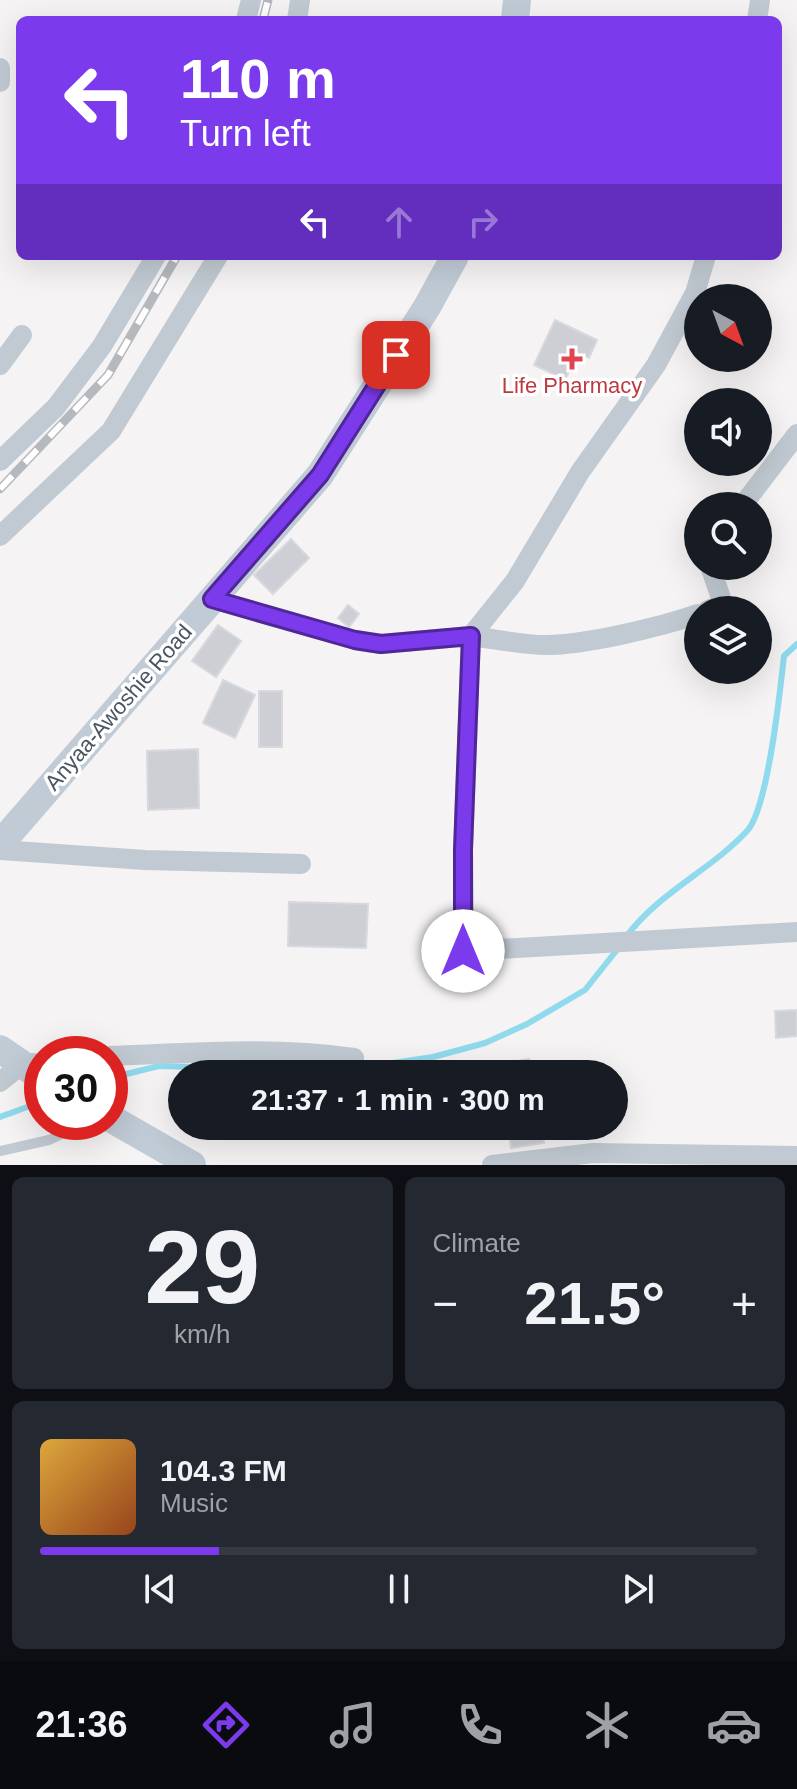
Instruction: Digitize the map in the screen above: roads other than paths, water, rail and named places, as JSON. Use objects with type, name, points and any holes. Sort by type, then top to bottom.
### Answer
[{"type":"street","points":[[0,68],[0,82]]},
{"type":"street","points":[[0,461],[56,407],[102,346],[154,260]]},
{"type":"street","points":[[0,536],[111,431],[216,260]]},
{"type":"street","name":"Anyaa-Awoshie Road","points":[[0,847],[320,475],[427,307],[453,260]]},
{"type":"street","points":[[465,979],[463,850],[471,636],[515,581],[580,472],[656,365],[695,293],[705,260]]},
{"type":"street","points":[[0,365],[22,335]]},
{"type":"street","points":[[753,492],[797,434]]},
{"type":"street","points":[[212,599],[355,640],[381,644],[471,636],[545,645],[564,644],[684,619]]},
{"type":"street","points":[[0,847],[161,861],[301,864]]},
{"type":"street","points":[[463,951],[797,932]]},
{"type":"street","points":[[128,1055],[219,1051],[314,1052],[354,1058]]},
{"type":"street","points":[[128,1129],[179,1162]]},
{"type":"street","points":[[492,1165],[593,1153],[797,1156]]},
{"type":"lane","points":[[0,1151],[49,1140]]},
{"type":"waterway","points":[[626,937],[653,907],[747,831],[754,819],[767,775],[784,656],[797,644]]},
{"type":"waterway","points":[[128,1074],[159,1066],[353,1069],[433,1057],[485,1043],[527,1024],[585,990],[620,946]]},
{"type":"waterway","points":[[0,1117],[24,1108]]},
{"type":"railway","points":[[264,16],[268,0]]},
{"type":"railway","points":[[0,489],[108,375],[175,260]]},
{"type":"place","name":"Life Pharmacy","points":[[572,359]]}]
